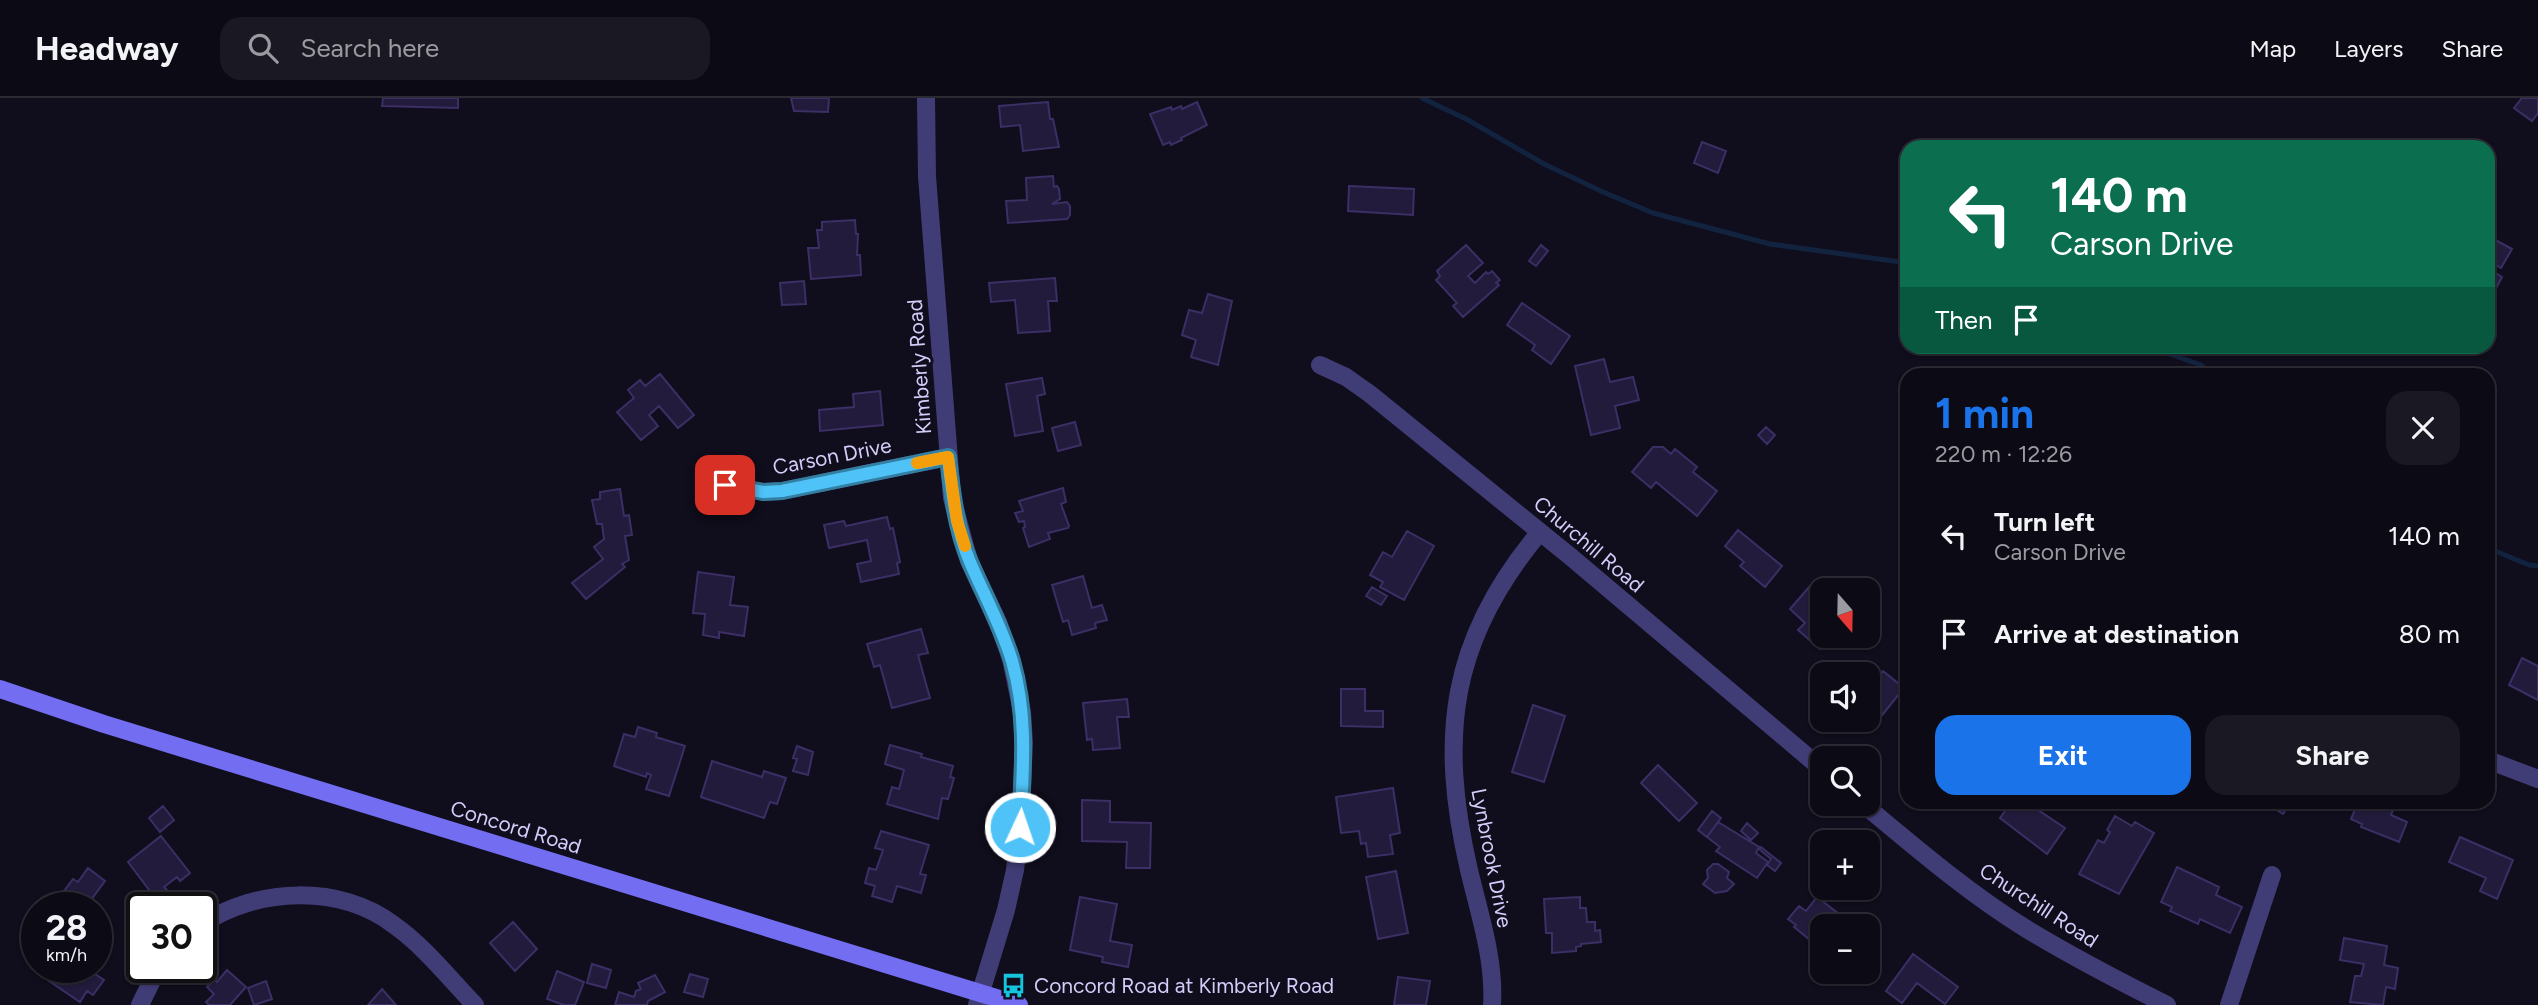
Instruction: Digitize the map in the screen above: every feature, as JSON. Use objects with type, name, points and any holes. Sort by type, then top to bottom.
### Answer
[{"type":"main road","name":"Concord Road","points":[[0,689],[117,729],[979,999],[1019,1005]]},
{"type":"street","name":"Kimberly Road","points":[[926,98],[927,176],[948,457],[957,521],[969,561],[1012,659],[1022,712],[1024,743],[1015,870],[1006,911],[979,999]]},
{"type":"street","name":"Churchill Road","points":[[1320,365],[1346,377],[1370,394],[1810,759]]},
{"type":"street","name":"Carson Drive","points":[[725,485],[763,492],[782,491],[948,457]]},
{"type":"street","name":"Lynbrook Drive","points":[[1492,1005],[1491,965],[1460,832],[1454,786],[1456,701],[1464,664],[1479,624],[1516,560],[1539,532]]},
{"type":"street","points":[[2495,763],[2538,779]]},
{"type":"street","name":"Churchill Road","points":[[1878,816],[1926,856],[2025,928],[2090,966],[2167,1005]]},
{"type":"street","points":[[2229,1005],[2272,875]]},
{"type":"street","points":[[217,916],[228,910],[282,895],[338,899],[362,906],[394,924],[418,945],[475,1005]]},
{"type":"street","points":[[140,1005],[151,983]]},
{"type":"building","points":[[383,98],[458,98],[458,108],[382,106]]},
{"type":"building","points":[[791,98],[829,98],[828,112],[794,111]]},
{"type":"building","points":[[2522,98],[2538,98],[2538,113],[2532,121],[2514,108]]},
{"type":"building","points":[[1048,102],[1059,147],[1023,151],[1020,125],[1001,127],[999,106]]},
{"type":"building","points":[[1197,102],[1207,125],[1171,145],[1170,142],[1163,145],[1150,114],[1171,107],[1172,110],[1181,106],[1182,109]]},
{"type":"building","points":[[1702,142],[1726,151],[1718,173],[1694,163]]},
{"type":"building","points":[[1053,176],[1054,187],[1059,189],[1060,199],[1052,204],[1067,202],[1070,215],[1067,219],[1008,223],[1006,201],[1027,200],[1026,178]]},
{"type":"building","points":[[1349,186],[1414,189],[1413,215],[1348,211]]},
{"type":"building","points":[[855,220],[861,275],[811,279],[808,248],[819,248],[817,230],[822,230],[822,222]]},
{"type":"building","points":[[2495,240],[2512,249],[2501,268],[2495,265]]},
{"type":"building","points":[[1466,245],[1483,263],[1468,276],[1475,283],[1486,272],[1488,274],[1492,271],[1500,280],[1496,283],[1499,285],[1463,317],[1453,306],[1457,303],[1436,280],[1440,276],[1437,271]]},
{"type":"building","points":[[1541,245],[1548,251],[1536,266],[1529,261]]},
{"type":"building","points":[[2495,273],[2502,277],[2495,290]]},
{"type":"building","points":[[1055,278],[1057,301],[1048,301],[1050,331],[1018,333],[1015,300],[991,302],[989,283]]},
{"type":"building","points":[[804,281],[806,304],[782,305],[780,283]]},
{"type":"building","points":[[1208,294],[1232,301],[1218,365],[1191,357],[1196,340],[1182,335],[1189,310],[1202,313]]},
{"type":"building","points":[[1522,303],[1570,336],[1551,364],[1532,350],[1535,345],[1507,325]]},
{"type":"building","points":[[1604,359],[1610,382],[1633,377],[1639,400],[1615,406],[1620,428],[1591,435],[1575,366]]},
{"type":"building","points":[[660,374],[694,415],[678,428],[659,406],[649,415],[658,426],[641,440],[617,412],[634,398],[628,390],[640,380],[645,386]]},
{"type":"building","points":[[1042,378],[1045,394],[1037,396],[1043,431],[1015,436],[1006,384]]},
{"type":"building","points":[[880,391],[883,425],[820,431],[819,410],[854,407],[853,394]]},
{"type":"building","points":[[1075,422],[1081,445],[1058,451],[1052,428]]},
{"type":"building","points":[[1766,427],[1775,435],[1767,444],[1758,435]]},
{"type":"building","points":[[1653,447],[1663,447],[1671,454],[1675,449],[1697,467],[1693,472],[1717,491],[1697,516],[1656,482],[1651,488],[1632,472]]},
{"type":"building","points":[[1063,488],[1066,502],[1061,504],[1068,528],[1048,533],[1050,539],[1029,547],[1023,528],[1024,521],[1019,522],[1015,513],[1023,511],[1019,501]]},
{"type":"building","points":[[620,489],[624,516],[629,515],[632,535],[625,536],[629,560],[622,564],[625,567],[586,599],[572,583],[603,559],[594,547],[604,539],[602,524],[597,524],[592,500],[600,499],[600,492]]},
{"type":"building","points":[[887,517],[890,529],[893,528],[900,562],[897,563],[899,574],[861,582],[857,564],[871,561],[867,540],[829,548],[824,525],[844,521],[846,526]]},
{"type":"building","points":[[1738,530],[1782,566],[1765,587],[1740,566],[1744,562],[1725,546]]},
{"type":"building","points":[[1407,531],[1434,546],[1404,600],[1380,587],[1383,582],[1370,575],[1383,552],[1392,557]]},
{"type":"building","points":[[698,572],[734,577],[730,605],[748,607],[744,636],[719,632],[719,638],[703,635],[705,614],[693,613]]},
{"type":"building","points":[[1083,576],[1092,608],[1102,605],[1107,620],[1095,623],[1096,628],[1072,635],[1068,620],[1063,622],[1052,585]]},
{"type":"building","points":[[1810,586],[1810,640],[1798,630],[1805,623],[1790,609]]},
{"type":"building","points":[[1372,587],[1387,596],[1381,605],[1366,596]]},
{"type":"building","points":[[921,629],[928,653],[918,655],[930,698],[892,708],[880,665],[874,667],[867,644]]},
{"type":"building","points":[[2522,658],[2538,666],[2538,700],[2509,685]]},
{"type":"building","points":[[1883,671],[1900,685],[1900,693],[1880,718],[1880,674]]},
{"type":"building","points":[[1341,689],[1365,689],[1365,711],[1383,711],[1383,727],[1341,726]]},
{"type":"building","points":[[1127,699],[1129,717],[1117,717],[1120,748],[1093,750],[1092,739],[1087,740],[1083,703]]},
{"type":"building","points":[[1533,705],[1565,716],[1544,782],[1512,772]]},
{"type":"building","points":[[638,727],[657,733],[656,737],[685,746],[669,796],[646,789],[651,775],[647,773],[646,777],[614,766],[624,734],[635,737]]},
{"type":"building","points":[[890,745],[953,766],[950,777],[954,778],[948,799],[942,798],[938,819],[887,804],[892,787],[899,789],[904,770],[885,764]]},
{"type":"building","points":[[797,746],[813,752],[808,775],[793,771]]},
{"type":"building","points":[[712,761],[762,777],[764,771],[786,778],[777,804],[770,802],[764,818],[701,797]]},
{"type":"building","points":[[1658,765],[1697,803],[1679,821],[1641,783]]},
{"type":"building","points":[[1393,788],[1400,833],[1390,835],[1393,854],[1368,857],[1366,843],[1361,844],[1359,831],[1341,833],[1336,797]]},
{"type":"building","points":[[1082,800],[1110,801],[1110,822],[1151,823],[1150,868],[1126,868],[1127,842],[1082,841]]},
{"type":"building","points":[[163,806],[174,820],[160,832],[149,818]]},
{"type":"building","points":[[2006,809],[2036,809],[2065,828],[2047,854],[2000,818]]},
{"type":"building","points":[[2355,809],[2393,809],[2391,815],[2407,822],[2399,842],[2361,827],[2362,824],[2351,819]]},
{"type":"building","points":[[1712,811],[1721,818],[1707,837],[1698,830]]},
{"type":"building","points":[[2115,816],[2132,826],[2135,822],[2154,833],[2119,894],[2079,874],[2098,840],[2104,843],[2110,832],[2107,830]]},
{"type":"building","points":[[1718,822],[1759,847],[1756,853],[1768,862],[1757,878],[1716,851],[1720,847],[1707,837]]},
{"type":"building","points":[[1747,823],[1758,833],[1751,840],[1741,831]]},
{"type":"building","points":[[881,831],[929,845],[920,874],[926,875],[921,893],[897,886],[892,902],[872,896],[875,886],[865,883],[869,868],[876,870],[883,850],[875,848]]},
{"type":"building","points":[[161,836],[190,873],[180,881],[177,877],[164,887],[167,890],[165,892],[151,892],[128,862]]},
{"type":"building","points":[[2460,837],[2513,860],[2497,899],[2480,891],[2486,878],[2449,862]]},
{"type":"building","points":[[1761,847],[1781,863],[1775,871],[1767,865],[1771,859],[1759,849]]},
{"type":"building","points":[[1713,864],[1718,864],[1729,872],[1727,878],[1734,884],[1727,891],[1715,893],[1703,884],[1708,878],[1707,870]]},
{"type":"building","points":[[2177,867],[2219,887],[2216,895],[2242,907],[2230,933],[2200,919],[2198,924],[2170,911],[2172,907],[2161,902]]},
{"type":"building","points":[[88,868],[105,881],[97,892],[63,892],[73,879],[78,882]]},
{"type":"building","points":[[1396,871],[1408,933],[1378,939],[1366,877]]},
{"type":"building","points":[[1080,897],[1117,904],[1110,941],[1132,945],[1128,967],[1102,962],[1103,957],[1070,950]]},
{"type":"building","points":[[1580,897],[1580,908],[1586,908],[1587,922],[1595,922],[1595,931],[1600,930],[1601,942],[1581,944],[1576,947],[1576,951],[1552,953],[1552,933],[1546,933],[1544,899]]},
{"type":"building","points":[[1815,900],[1821,900],[1839,914],[1810,914],[1810,940],[1788,919],[1799,906],[1806,911]]},
{"type":"building","points":[[513,922],[537,949],[515,971],[490,943]]},
{"type":"building","points":[[2344,938],[2387,946],[2384,965],[2398,968],[2395,989],[2386,987],[2383,1005],[2350,1002],[2355,976],[2361,976],[2364,964],[2340,960]]},
{"type":"building","points":[[1913,954],[1958,987],[1945,1004],[1917,983],[1902,1003],[1886,991]]},
{"type":"building","points":[[592,964],[611,970],[606,988],[587,983]]},
{"type":"building","points":[[227,970],[246,987],[230,1005],[209,1005],[206,1002],[214,994],[207,987],[217,982]]},
{"type":"building","points":[[557,971],[584,982],[575,1005],[564,1005],[547,999]]},
{"type":"building","points":[[690,974],[708,979],[703,997],[684,992]]},
{"type":"building","points":[[655,975],[665,992],[648,1001],[647,1005],[615,1005],[619,992],[634,997],[636,991],[641,989],[638,983]]},
{"type":"building","points":[[1398,977],[1430,981],[1426,1005],[1394,1005]]},
{"type":"building","points":[[266,981],[272,999],[254,1005],[248,988]]},
{"type":"building","points":[[52,983],[102,983],[93,995],[87,991],[80,1002]]},
{"type":"building","points":[[382,989],[396,1005],[368,1005]]},
{"type":"waterway","points":[[1422,98],[1468,120],[1544,164],[1653,213],[1770,244],[1900,262]]},
{"type":"waterway","points":[[2170,354],[2204,368]]},
{"type":"waterway","points":[[2495,551],[2538,566]]},
{"type":"slow traffic","points":[[917,463],[948,457],[957,521],[965,546]]},
{"type":"place","name":"Concord Road at Kimberly Road","points":[[1014,985]]},
{"type":"route","points":[[725,485],[763,492],[782,491],[948,457],[957,521],[969,561],[998,622],[1017,679],[1024,743],[1020,827]]}]
